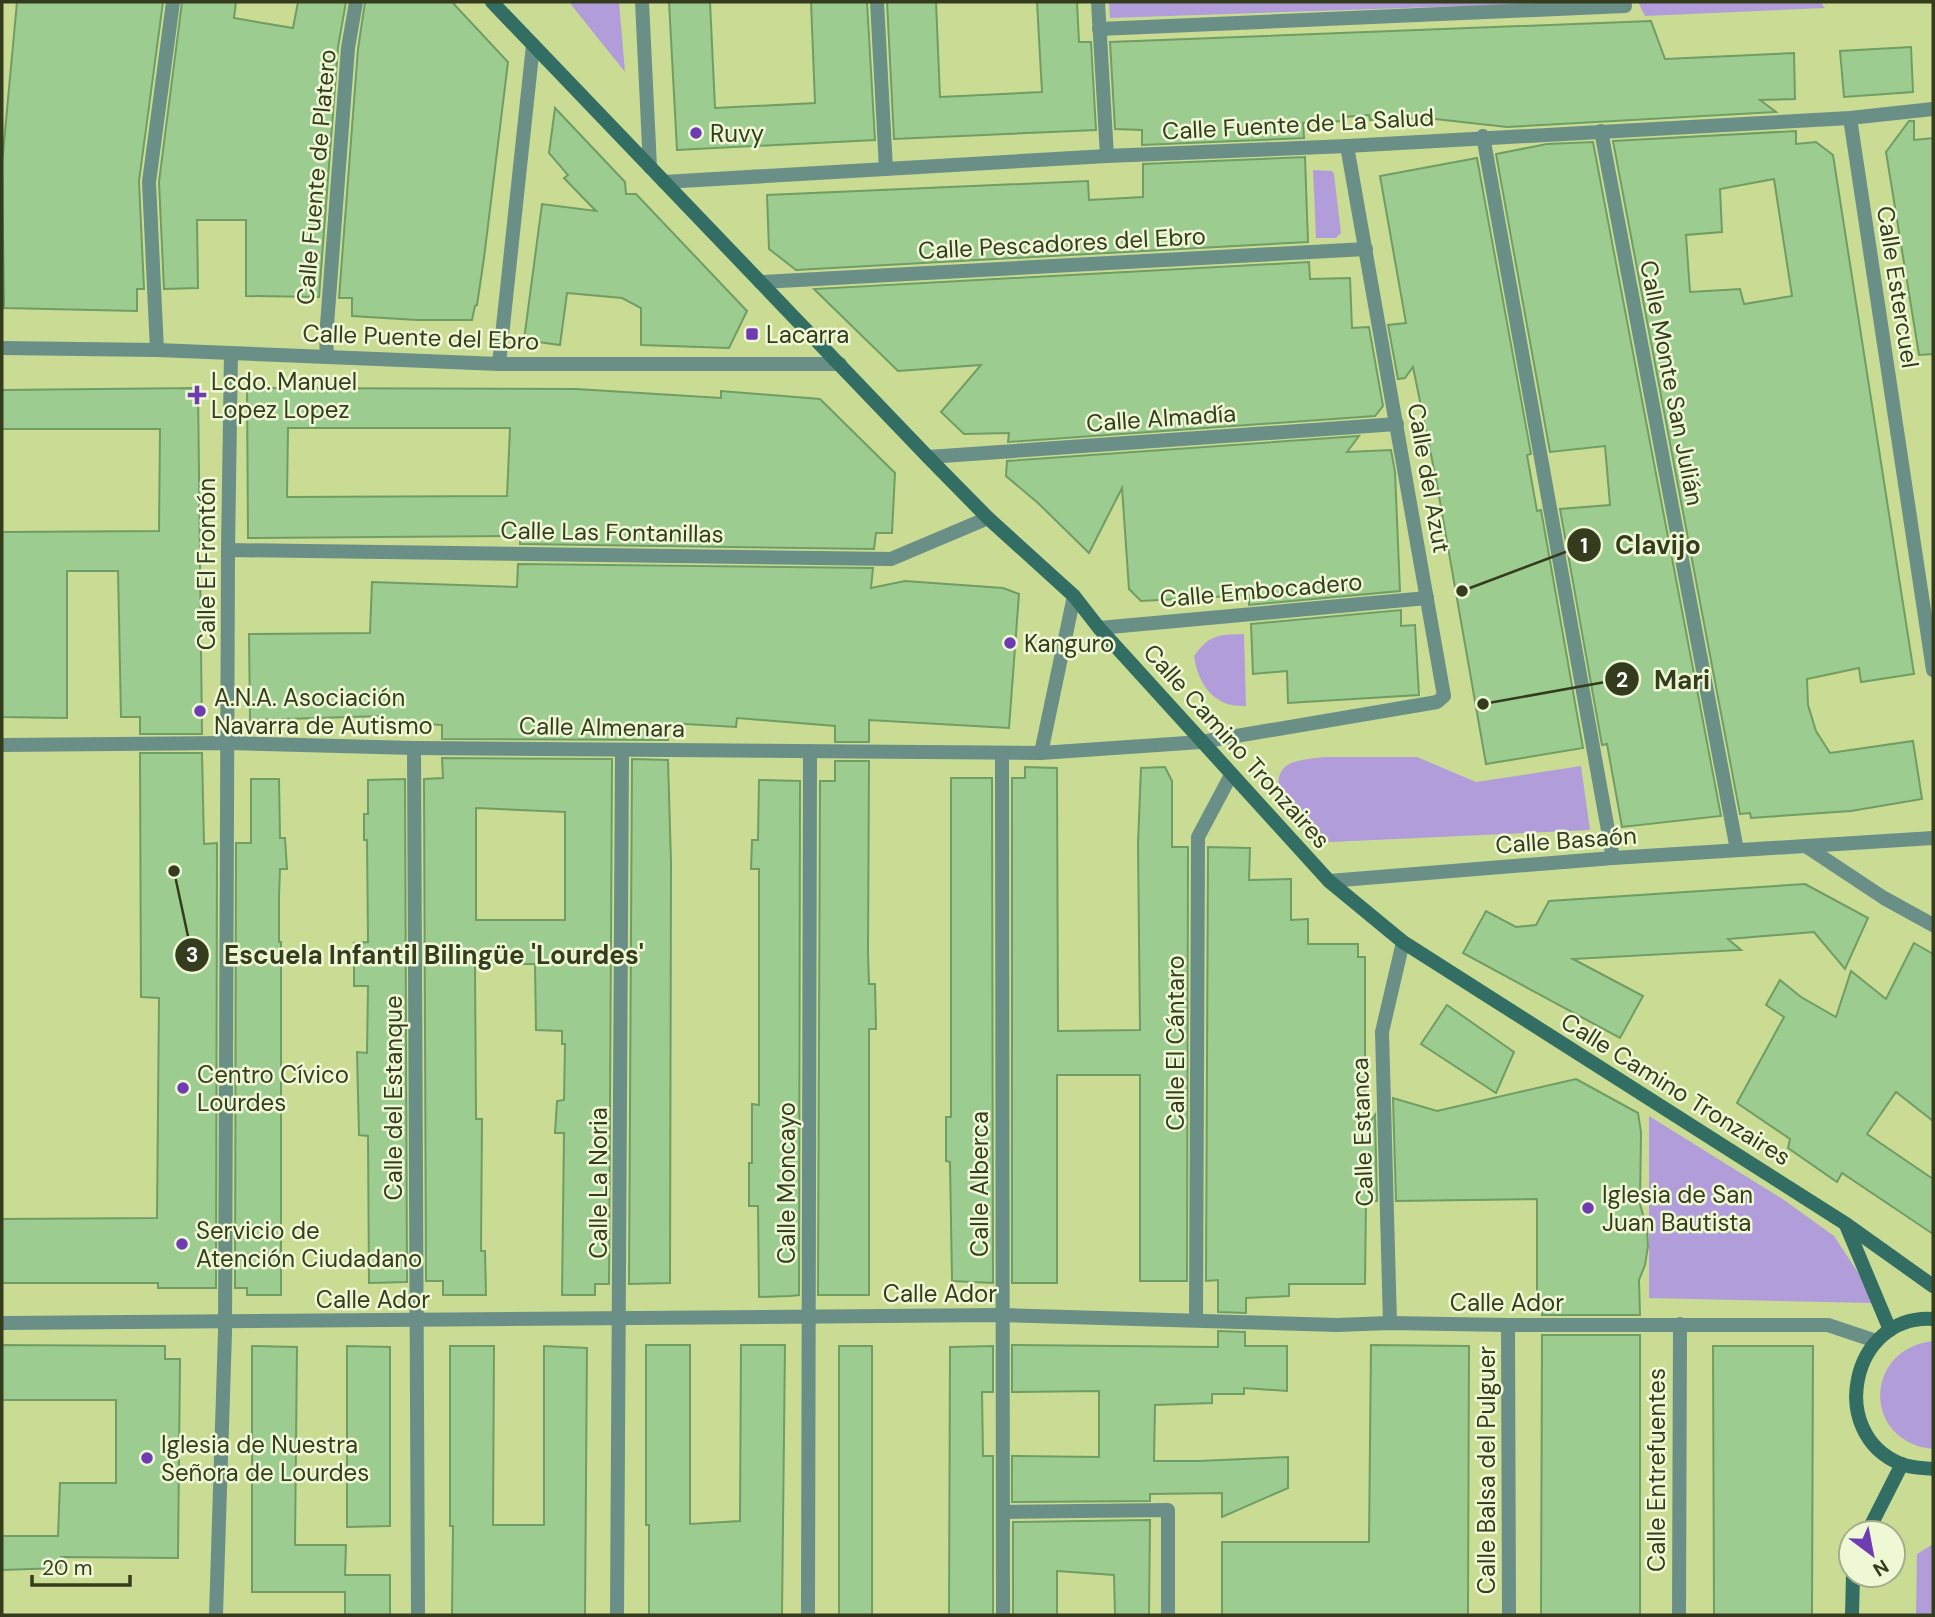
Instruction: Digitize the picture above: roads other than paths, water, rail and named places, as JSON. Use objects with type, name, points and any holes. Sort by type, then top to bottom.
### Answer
[{"type":"street","points":[[156,350],[149,182],[173,2]]},
{"type":"street","name":"Calle Fuente de Platero","points":[[327,356],[326,338],[348,48],[356,2]]},
{"type":"street","name":"Calle Camino Tronzaires","points":[[492,2],[928,457],[988,518],[1074,596],[1099,628],[1329,881],[1403,942],[1846,1224],[1933,1286]]},
{"type":"street","points":[[642,2],[650,167]]},
{"type":"street","points":[[877,2],[886,169]]},
{"type":"street","points":[[1098,2],[1107,156]]},
{"type":"street","points":[[1099,29],[1625,6],[1623,2]]},
{"type":"street","points":[[499,364],[533,45]]},
{"type":"street","name":"Calle Fuente de La Salud","points":[[664,182],[1850,118],[1933,109]]},
{"type":"street","name":"Calle Estercuel","points":[[1850,118],[1933,670]]},
{"type":"street","name":"Calle Monte San Julián","points":[[1601,131],[1737,850]]},
{"type":"street","points":[[1483,136],[1612,858]]},
{"type":"street","name":"Calle del Azut","points":[[1201,742],[1437,702],[1444,696],[1347,146]]},
{"type":"street","name":"Calle Pescadores del Ebro","points":[[760,282],[1366,249]]},
{"type":"street","name":"Calle Puente del Ebro","points":[[2,348],[156,350],[499,364],[840,364]]},
{"type":"street","name":"Calle El Frontón","points":[[216,1615],[225,1323],[231,353]]},
{"type":"street","name":"Calle Almadía","points":[[928,457],[1397,424]]},
{"type":"street","name":"Calle Las Fontanillas","points":[[228,550],[891,559],[988,518]]},
{"type":"street","points":[[1041,753],[1074,596]]},
{"type":"street","name":"Calle Embocadero","points":[[1099,628],[1427,598]]},
{"type":"street","name":"Calle Almenara","points":[[2,745],[228,743],[414,748],[1041,753],[1201,742]]},
{"type":"street","name":"Calle del Estanque","points":[[414,748],[418,1615]]},
{"type":"street","name":"Calle La Noria","points":[[617,1615],[622,750]]},
{"type":"street","name":"Calle Moncayo","points":[[808,1615],[810,752]]},
{"type":"street","name":"Calle Alberca","points":[[1002,753],[1003,1615]]},
{"type":"street","name":"Calle El Cántaro","points":[[1196,1320],[1199,836],[1231,775]]},
{"type":"street","name":"Calle Basaón","points":[[1329,881],[1612,858],[1933,838]]},
{"type":"street","points":[[1807,847],[1884,898],[1933,925]]},
{"type":"street","name":"Calle Estanca","points":[[1390,1323],[1382,1032],[1403,942]]},
{"type":"street","points":[[1846,1224],[1890,1330]]},
{"type":"street","name":"Calle Ador","points":[[2,1324],[1002,1315],[1337,1325],[1828,1325],[1876,1341]]},
{"type":"street","points":[[1933,1319],[1907,1322],[1876,1341],[1862,1362],[1856,1385],[1856,1409],[1865,1432],[1881,1451],[1902,1464],[1933,1469]]},
{"type":"street","name":"Calle Entrefuentes","points":[[1679,1615],[1680,1324]]},
{"type":"street","name":"Calle Balsa del Pulguer","points":[[1508,1325],[1509,1615]]},
{"type":"street","points":[[1874,1519],[1902,1464]]},
{"type":"street","points":[[1003,1512],[1168,1510],[1168,1615]]},
{"type":"street","points":[[1853,1589],[1853,1615]]},
{"type":"place","name":"Ruvy","points":[[696,133]]},
{"type":"place","name":"Lacarra","points":[[752,334]]},
{"type":"place","name":"Lcdo. Manuel Lopez Lopez","points":[[197,395]]},
{"type":"place","name":"Clavijo","points":[[1462,591]]},
{"type":"place","name":"Kanguro","points":[[1010,643]]},
{"type":"place","name":"Mari","points":[[1483,704]]},
{"type":"place","name":"A.N.A. Asociación Navarra de Autismo","points":[[200,711]]},
{"type":"place","name":"Escuela Infantil Bilingüe 'Lourdes'","points":[[174,871]]},
{"type":"place","name":"Centro Cívico Lourdes","points":[[183,1088]]},
{"type":"place","name":"Iglesia de San Juan Bautista","points":[[1588,1208]]},
{"type":"place","name":"Servicio de Atención Ciudadano","points":[[182,1244]]},
{"type":"place","name":"Iglesia de Nuestra Señora de Lourdes","points":[[147,1458]]}]
